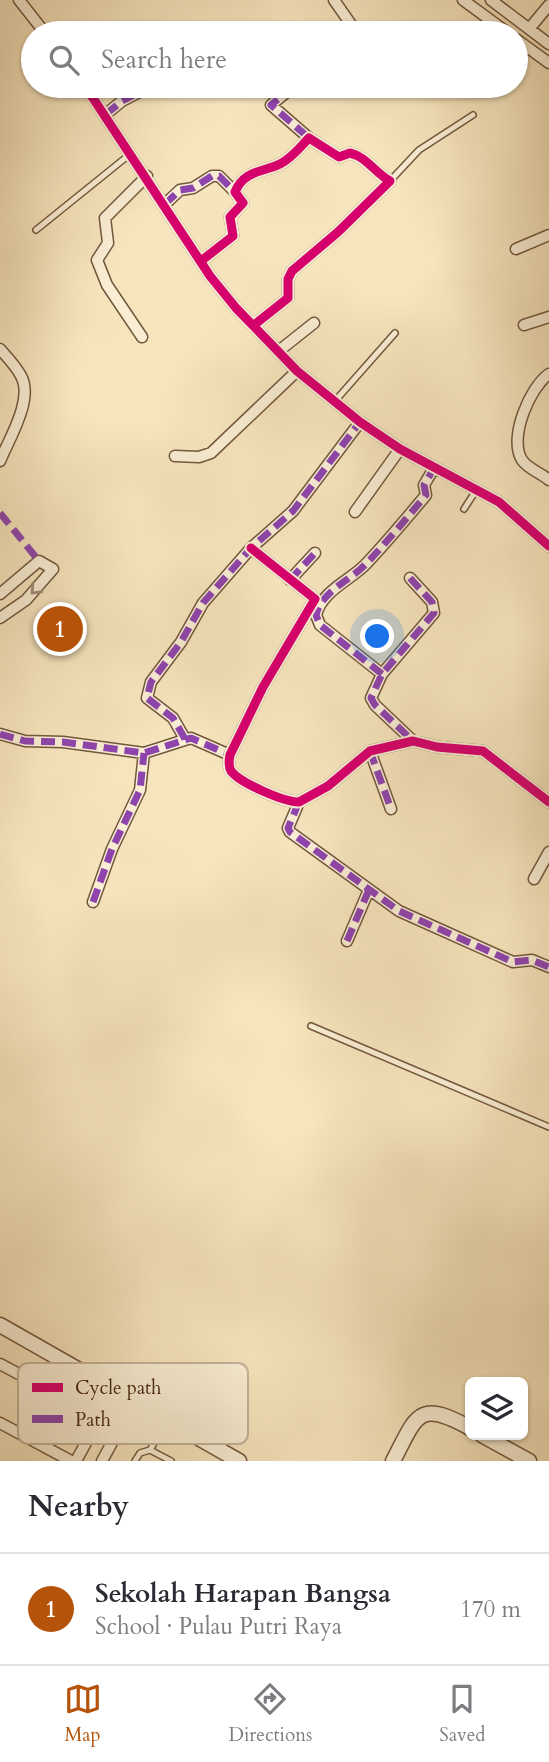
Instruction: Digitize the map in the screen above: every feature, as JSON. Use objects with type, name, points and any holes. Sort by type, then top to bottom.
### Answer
[{"type":"street","points":[[19,0],[36,21]]},
{"type":"street","points":[[334,0],[349,21]]},
{"type":"street","points":[[491,0],[519,21]]},
{"type":"street","points":[[465,1],[492,21]]},
{"type":"street","points":[[549,5],[529,29],[549,44]]},
{"type":"street","points":[[528,48],[549,63]]},
{"type":"street","points":[[94,98],[201,261],[236,309],[280,350],[297,370],[360,422],[400,449],[478,489],[522,520],[549,546]]},
{"type":"street","points":[[106,114],[128,98]]},
{"type":"street","points":[[254,326],[288,298],[288,279],[292,271],[338,232],[390,181],[379,175],[363,158],[350,153],[339,157],[309,138],[271,105],[279,98]]},
{"type":"street","points":[[235,191],[254,172],[278,165],[292,156],[309,138]]},
{"type":"street","points":[[142,337],[103,278],[97,261],[108,243],[105,218],[147,176]]},
{"type":"street","points":[[165,204],[180,190],[193,188],[212,176],[219,176],[243,202],[230,217],[233,236],[201,261]]},
{"type":"street","points":[[516,248],[549,235]]},
{"type":"street","points":[[524,325],[549,317]]},
{"type":"street","points":[[280,350],[314,323]]},
{"type":"street","points":[[0,349],[22,377],[25,388],[23,401],[0,461]]},
{"type":"street","points":[[175,456],[186,458],[211,453],[297,370]]},
{"type":"street","points":[[549,374],[532,391],[522,422],[518,451],[526,465],[549,480]]},
{"type":"street","points":[[185,739],[173,718],[148,698],[146,691],[157,671],[181,642],[203,603],[251,548],[293,511],[360,422]]},
{"type":"street","points":[[355,512],[400,449]]},
{"type":"street","points":[[299,802],[273,796],[236,775],[229,765],[230,755],[263,687],[318,601],[346,577],[362,568],[421,501],[428,492],[425,481],[434,468]]},
{"type":"street","points":[[251,548],[318,601]]},
{"type":"street","points":[[290,580],[315,553]]},
{"type":"street","points":[[0,594],[39,561],[43,560],[53,569],[26,600],[0,618]]},
{"type":"street","points":[[410,578],[432,602],[434,612],[382,674],[371,698],[413,741]]},
{"type":"street","points":[[318,601],[316,615],[320,625],[382,674]]},
{"type":"street","points":[[0,734],[25,741],[63,742],[144,753],[185,739],[197,739],[230,755]]},
{"type":"street","points":[[549,802],[483,751],[437,747],[413,741],[370,751],[328,786],[299,802],[288,828],[368,891],[399,911],[513,962],[532,960],[549,967]]},
{"type":"street","points":[[370,751],[391,809]]},
{"type":"street","points":[[93,902],[112,849],[140,790],[144,753]]},
{"type":"street","points":[[534,878],[549,852]]},
{"type":"street","points":[[346,941],[368,891]]},
{"type":"street","points":[[0,1325],[66,1363]]},
{"type":"street","points":[[0,1363],[18,1373]]},
{"type":"street","points":[[393,1461],[414,1420],[429,1412],[442,1413],[465,1425]]},
{"type":"street","points":[[0,1423],[18,1432]]},
{"type":"street","points":[[490,1440],[524,1460]]},
{"type":"street","points":[[40,1444],[73,1461],[84,1444]]},
{"type":"street","points":[[102,1461],[111,1444]]},
{"type":"street","points":[[208,1444],[239,1461]]},
{"type":"lane","points":[[390,181],[419,150],[473,115]]},
{"type":"lane","points":[[36,230],[132,153]]},
{"type":"lane","points":[[335,401],[395,333]]},
{"type":"lane","points":[[464,509],[478,489]]},
{"type":"lane","points":[[311,1026],[549,1127]]},
{"type":"lane","points":[[135,1461],[140,1453],[150,1450],[154,1444]]},
{"type":"lane","points":[[150,1450],[171,1461]]},
{"type":"marked path","points":[[106,114],[128,98]]},
{"type":"marked path","points":[[279,98],[271,105],[309,138]]},
{"type":"marked path","points":[[165,204],[180,190],[193,188],[212,176],[219,176],[235,192]]},
{"type":"marked path","points":[[185,739],[173,718],[147,698],[151,682],[181,642],[203,603],[251,548],[293,511],[360,422]]},
{"type":"marked path","points":[[382,674],[320,625],[316,615],[324,599],[365,565],[426,495],[424,485],[434,468]]},
{"type":"marked path","points":[[0,513],[39,561]]},
{"type":"marked path","points":[[290,580],[315,553]]},
{"type":"marked path","points":[[410,578],[432,602],[434,613],[382,674],[371,698],[413,741]]},
{"type":"marked path","points":[[0,734],[25,741],[63,742],[144,753],[191,738],[230,755]]},
{"type":"marked path","points":[[370,751],[391,809]]},
{"type":"marked path","points":[[93,902],[112,849],[140,790],[144,753]]},
{"type":"marked path","points":[[299,802],[288,828],[290,832],[399,911],[513,962],[532,960],[549,967]]},
{"type":"marked path","points":[[347,941],[368,892]]},
{"type":"cycle path","points":[[93,98],[210,276],[236,308],[297,371],[360,422],[400,449],[499,502],[549,546]]},
{"type":"cycle path","points":[[201,261],[233,236],[230,217],[243,203],[235,192],[244,179],[284,162],[309,138],[339,157],[350,153],[356,155],[390,181],[338,232],[292,271],[288,279],[288,298],[254,325]]},
{"type":"cycle path","points":[[251,548],[315,599],[263,687],[230,755],[229,767],[236,776],[263,791],[299,802],[328,786],[370,751],[413,741],[437,747],[483,751],[549,802]]},
{"type":"place","name":"Sekolah Harapan Bangsa","points":[[60,629]]}]
